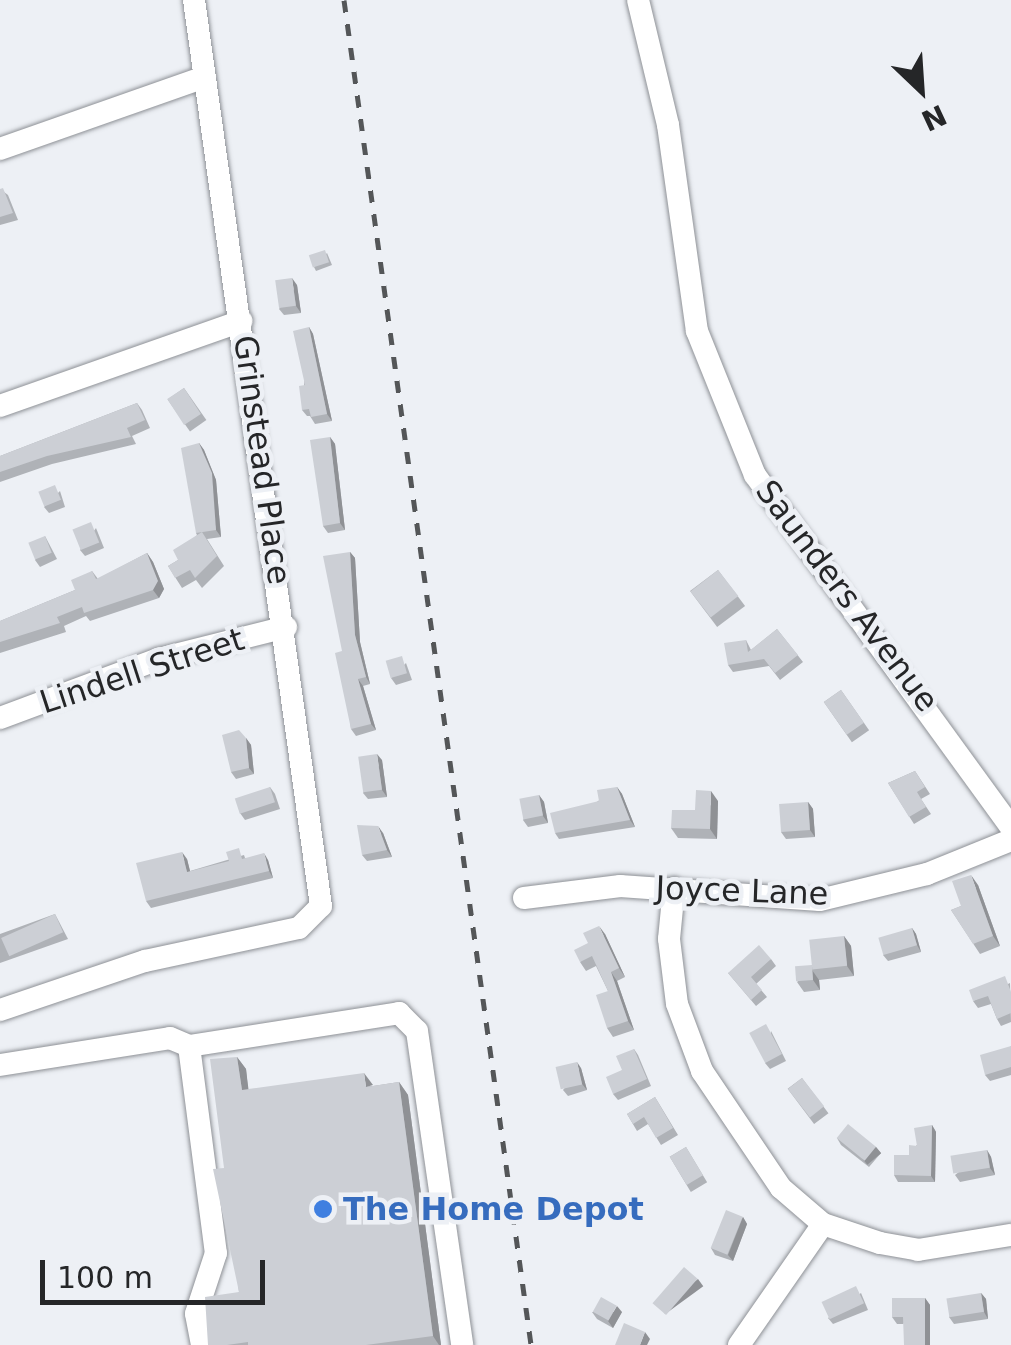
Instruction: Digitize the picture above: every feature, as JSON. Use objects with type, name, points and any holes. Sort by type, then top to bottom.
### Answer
[{"type":"street","name":"Grinstead Place","points":[[0,1010],[146,961],[299,928],[314,918],[321,906],[286,628],[194,0]]},
{"type":"street","name":"Saunders Avenue","points":[[638,0],[668,125],[697,331],[755,475],[943,725],[1011,828]]},
{"type":"street","points":[[0,149],[205,77]]},
{"type":"street","points":[[0,406],[242,321]]},
{"type":"street","name":"Lindell Street","points":[[0,718],[159,659],[286,628]]},
{"type":"street","name":"Joyce Lane","points":[[524,898],[593,888],[674,888],[820,900],[927,874],[1011,840]]},
{"type":"street","points":[[674,888],[669,939],[678,1004],[702,1071],[744,1142],[823,1224],[918,1250],[1011,1236]]},
{"type":"street","points":[[0,1066],[170,1038],[188,1046],[399,1013],[417,1030],[462,1345]]},
{"type":"street","points":[[188,1046],[216,1252],[196,1314],[202,1345]]},
{"type":"street","points":[[739,1345],[823,1224]]},
{"type":"building","points":[[3,188],[13,213],[0,217],[0,189]]},
{"type":"building","points":[[325,250],[329,262],[313,268],[309,255]]},
{"type":"building","points":[[292,278],[296,306],[279,308],[275,280]]},
{"type":"building","points":[[309,327],[327,414],[311,417],[309,409],[302,410],[299,386],[305,385],[293,331]]},
{"type":"building","points":[[184,388],[201,414],[184,425],[167,399]]},
{"type":"building","points":[[137,403],[145,420],[127,428],[131,437],[47,456],[0,472],[0,456]]},
{"type":"building","points":[[330,437],[340,523],[323,526],[310,440]]},
{"type":"building","points":[[199,443],[212,473],[216,530],[196,533],[181,448]]},
{"type":"building","points":[[55,485],[61,500],[44,507],[38,492]]},
{"type":"building","points":[[91,522],[99,542],[81,550],[72,529]]},
{"type":"building","points":[[202,532],[217,556],[195,578],[190,570],[175,578],[168,566],[178,560],[173,550]]},
{"type":"building","points":[[45,536],[52,553],[35,559],[28,543]]},
{"type":"building","points":[[350,552],[355,635],[366,677],[358,679],[371,724],[351,729],[335,653],[342,651],[323,556]]},
{"type":"building","points":[[147,553],[158,581],[153,590],[84,613],[82,607],[57,617],[60,623],[0,642],[0,621],[75,590],[71,580],[92,571],[96,579]]},
{"type":"building","points":[[718,570],[738,596],[711,618],[690,592]]},
{"type":"building","points":[[777,629],[798,655],[775,673],[764,659],[728,665],[724,643],[746,640],[748,652]]},
{"type":"building","points":[[402,656],[407,673],[391,678],[386,661]]},
{"type":"building","points":[[841,690],[864,723],[847,735],[824,702]]},
{"type":"building","points":[[239,730],[246,738],[249,768],[231,772],[222,735]]},
{"type":"building","points":[[377,754],[382,790],[363,792],[358,757]]},
{"type":"building","points":[[915,771],[925,787],[917,792],[926,807],[909,817],[888,783]]},
{"type":"building","points":[[270,787],[275,802],[240,814],[235,798]]},
{"type":"building","points":[[617,787],[630,820],[555,833],[550,813],[599,801],[597,790]]},
{"type":"building","points":[[696,790],[711,791],[710,829],[671,828],[672,810],[695,810]]},
{"type":"building","points":[[539,795],[543,816],[523,819],[519,799]]},
{"type":"building","points":[[808,802],[810,830],[781,832],[779,804]]},
{"type":"building","points":[[357,825],[378,826],[387,850],[362,855]]},
{"type":"building","points":[[239,848],[242,859],[264,853],[269,871],[146,901],[136,863],[182,852],[187,872],[229,861],[226,852]]},
{"type":"building","points":[[971,875],[993,936],[973,944],[951,910],[961,906],[952,881]]},
{"type":"building","points":[[55,914],[63,932],[9,956],[1,938]]},
{"type":"building","points":[[599,926],[619,968],[611,972],[628,1021],[607,1028],[596,995],[608,991],[592,956],[580,962],[574,950],[588,943],[583,933]]},
{"type":"building","points":[[912,928],[917,945],[883,955],[878,938]]},
{"type":"building","points":[[844,936],[847,966],[812,969],[809,940]]},
{"type":"building","points":[[759,945],[771,959],[751,977],[762,990],[751,1000],[728,973]]},
{"type":"building","points":[[812,965],[813,980],[796,981],[795,966]]},
{"type":"building","points":[[1005,976],[1011,992],[1011,1013],[997,1019],[988,996],[973,1001],[969,990]]},
{"type":"building","points":[[766,1024],[782,1054],[765,1063],[749,1033]]},
{"type":"building","points":[[1011,1046],[1011,1067],[985,1075],[980,1055]]},
{"type":"building","points":[[634,1049],[647,1079],[613,1094],[606,1077],[622,1070],[616,1056]]},
{"type":"building","name":"The Home Depot","points":[[237,1057],[242,1090],[364,1073],[366,1087],[399,1082],[433,1336],[366,1345],[208,1345],[205,1297],[239,1292],[213,1169],[224,1168],[210,1059]]},
{"type":"building","points":[[577,1062],[582,1084],[561,1089],[556,1067]]},
{"type":"building","points":[[802,1078],[824,1106],[810,1117],[788,1089]]},
{"type":"building","points":[[655,1097],[673,1128],[656,1138],[644,1117],[633,1124],[627,1114]]},
{"type":"building","points":[[848,1124],[876,1147],[865,1161],[837,1138]]},
{"type":"building","points":[[932,1125],[931,1176],[894,1175],[894,1155],[909,1155],[909,1145],[917,1146],[914,1128]]},
{"type":"building","points":[[686,1147],[703,1175],[687,1185],[670,1157]]},
{"type":"building","points":[[987,1150],[990,1168],[953,1174],[950,1156]]},
{"type":"building","points":[[726,1210],[743,1217],[727,1255],[711,1248]]},
{"type":"building","points":[[684,1267],[698,1279],[666,1315],[653,1303]]},
{"type":"building","points":[[856,1286],[864,1303],[830,1319],[822,1302]]},
{"type":"building","points":[[981,1293],[984,1312],[949,1317],[946,1298]]},
{"type":"building","points":[[601,1297],[617,1306],[609,1321],[593,1312]]},
{"type":"building","points":[[892,1298],[925,1298],[925,1345],[904,1345],[903,1317],[892,1317]]},
{"type":"building","points":[[624,1323],[645,1332],[640,1345],[615,1345]]},
{"type":"railway","points":[[344,0],[531,1345]]},
{"type":"place","name":"The Home Depot","points":[[323,1209]]}]
